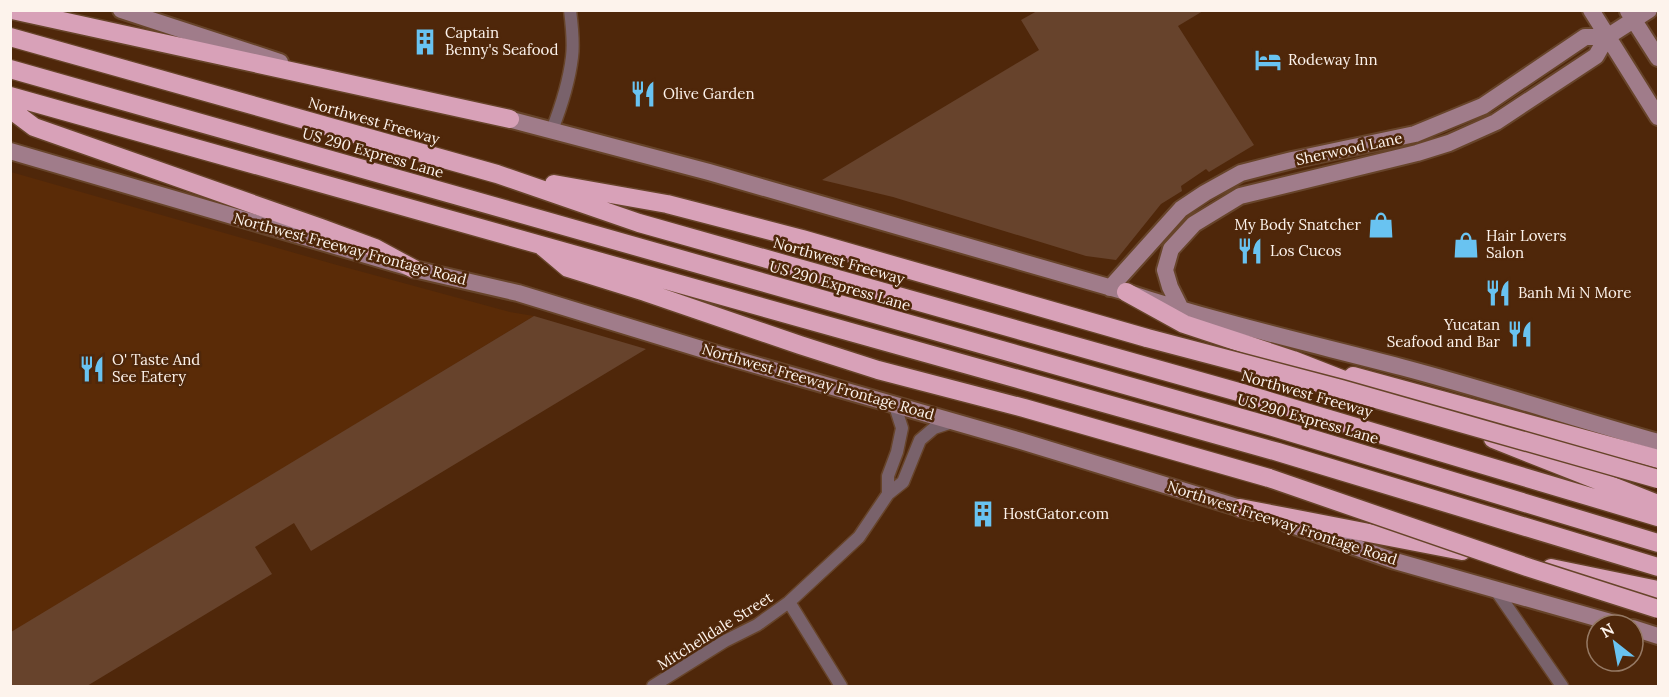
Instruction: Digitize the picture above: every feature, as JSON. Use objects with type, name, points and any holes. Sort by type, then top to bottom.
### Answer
[{"type":"highway","points":[[12,10],[510,119]]},
{"type":"highway","name":"Northwest Freeway","points":[[10,37],[497,174],[639,223],[1242,393],[1659,517]]},
{"type":"highway","name":"US 290 Express Lane","points":[[10,69],[1261,424],[1659,543]]},
{"type":"highway","points":[[10,96],[1267,448],[1659,567]]},
{"type":"highway","points":[[10,109],[34,127],[375,248],[414,269]]},
{"type":"highway","points":[[497,174],[667,204],[802,239],[1147,338],[1341,389],[1659,478]]},
{"type":"highway","points":[[540,244],[568,268],[800,345],[878,370],[1024,408],[1269,478],[1530,568],[1659,609]]},
{"type":"highway","points":[[1118,290],[1184,324],[1293,360],[1659,459]]},
{"type":"highway","points":[[1293,360],[1659,504]]},
{"type":"highway","points":[[1240,508],[1659,590]]},
{"type":"main road","points":[[121,10],[293,66],[510,119],[718,175],[1182,310],[1403,368],[1659,442]]},
{"type":"main road","points":[[1591,10],[1659,117]]},
{"type":"main road","name":"Sherwood Lane","points":[[1182,310],[1170,287],[1166,270],[1171,249],[1194,224],[1240,196],[1417,153],[1449,143],[1496,122],[1596,56],[1607,37],[1630,15],[1649,10]]},
{"type":"main road","points":[[1630,15],[1659,58]]},
{"type":"main road","name":"Sherwood Lane","points":[[1118,290],[1181,209],[1241,173],[1416,134],[1483,106],[1585,37],[1607,37]]},
{"type":"main road","name":"Northwest Freeway Frontage Road","points":[[10,151],[414,269],[518,293],[955,421],[1240,508],[1395,561],[1585,615]]},
{"type":"street","points":[[552,130],[561,106],[572,57],[570,10]]},
{"type":"street","name":"Mitchelldale Street","points":[[888,494],[888,476],[897,453],[902,428],[894,404]]},
{"type":"street","name":"Mitchelldale Street","points":[[653,687],[725,641],[757,625],[789,602],[859,537],[888,494],[903,482],[920,440],[934,428],[955,421]]},
{"type":"street","points":[[1495,589],[1562,687]]},
{"type":"street","points":[[789,602],[841,687]]},
{"type":"shaded area","points":[[1037,11],[1203,11],[1178,26],[1254,145],[1209,172],[1206,169],[1181,186],[1182,191],[1161,204],[1116,260],[1086,256],[893,197],[822,180],[1039,50],[1021,20]]},
{"type":"shaded area","points":[[11,172],[337,265],[510,312],[534,316],[11,634]]},
{"type":"shaded area","points":[[534,316],[646,349],[311,551],[294,523],[255,547],[272,574],[87,686],[11,686],[11,632]]},
{"type":"place","name":"Captain Benny's Seafood","points":[[425,42]]},
{"type":"place","name":"Rodeway Inn","points":[[1268,60]]},
{"type":"place","name":"Olive Garden","points":[[643,94]]},
{"type":"place","name":"My Body Snatcher","points":[[1381,225]]},
{"type":"place","name":"Hair Lovers Salon","points":[[1466,245]]},
{"type":"place","name":"Los Cucos","points":[[1250,251]]},
{"type":"place","name":"Banh Mi N More","points":[[1498,293]]},
{"type":"place","name":"Yucatan Seafood and Bar","points":[[1520,334]]},
{"type":"place","name":"O' Taste And See Eatery","points":[[92,369]]},
{"type":"place","name":"HostGator.com","points":[[983,514]]}]
